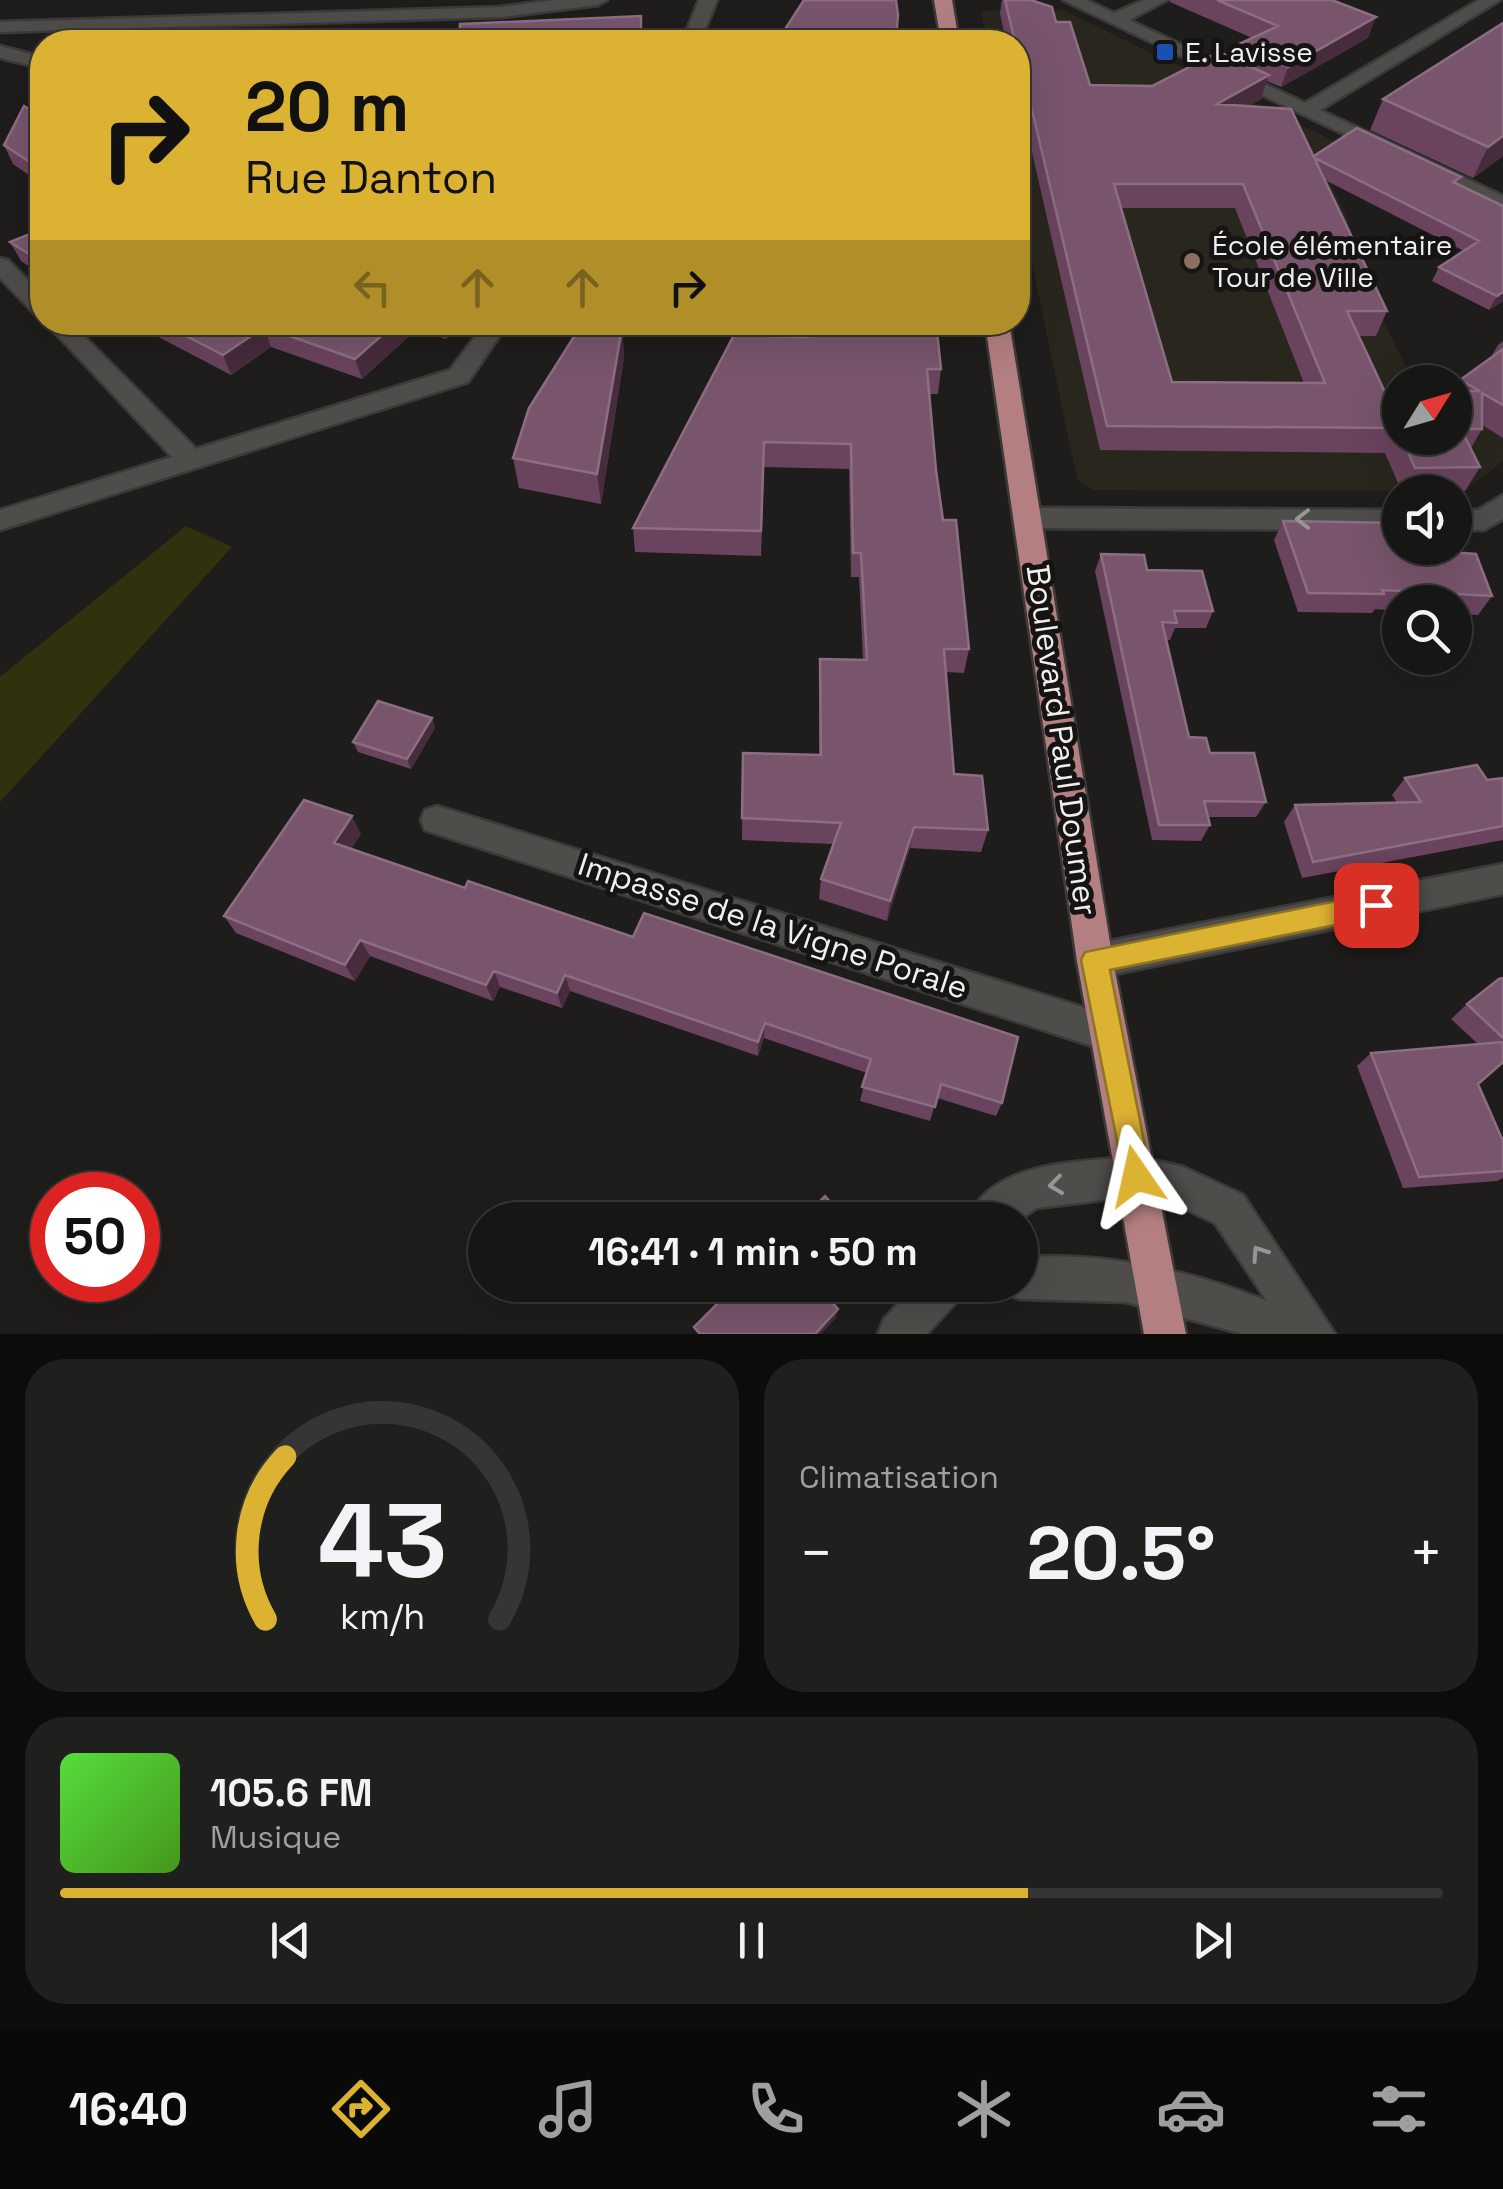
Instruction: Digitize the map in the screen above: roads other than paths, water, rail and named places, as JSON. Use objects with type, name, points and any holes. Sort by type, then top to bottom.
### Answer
[{"type":"main road","points":[[943,0],[948,30]]},
{"type":"main road","name":"Boulevard Paul Doumer","points":[[999,335],[1095,960],[1165,1334]]},
{"type":"street","points":[[0,28],[501,12],[598,0]]},
{"type":"street","points":[[696,30],[708,0]]},
{"type":"street","points":[[1072,0],[1503,204]]},
{"type":"street","points":[[1114,20],[1158,0]]},
{"type":"street","points":[[1305,111],[1491,0]]},
{"type":"street","points":[[0,52],[30,60]]},
{"type":"street","points":[[0,265],[30,296]]},
{"type":"street","points":[[69,335],[193,462]]},
{"type":"street","points":[[0,520],[459,376],[489,335]]},
{"type":"street","points":[[1029,518],[1382,520]]},
{"type":"street","points":[[1472,521],[1497,522]]},
{"type":"street","name":"Impasse de la Vigne Porale","points":[[437,820],[1108,1033]]},
{"type":"street","points":[[1095,960],[1503,880]]},
{"type":"street","points":[[1010,1202],[1028,1188],[1136,1176],[1182,1188],[1229,1210],[1314,1334]]},
{"type":"street","points":[[1038,1276],[1154,1286],[1239,1308],[1294,1334]]},
{"type":"street","points":[[899,1334],[932,1302]]},
{"type":"place","name":"E. Lavisse","points":[[1165,52]]},
{"type":"place","name":"École élémentaire Tour de Ville","points":[[1192,261]]}]
